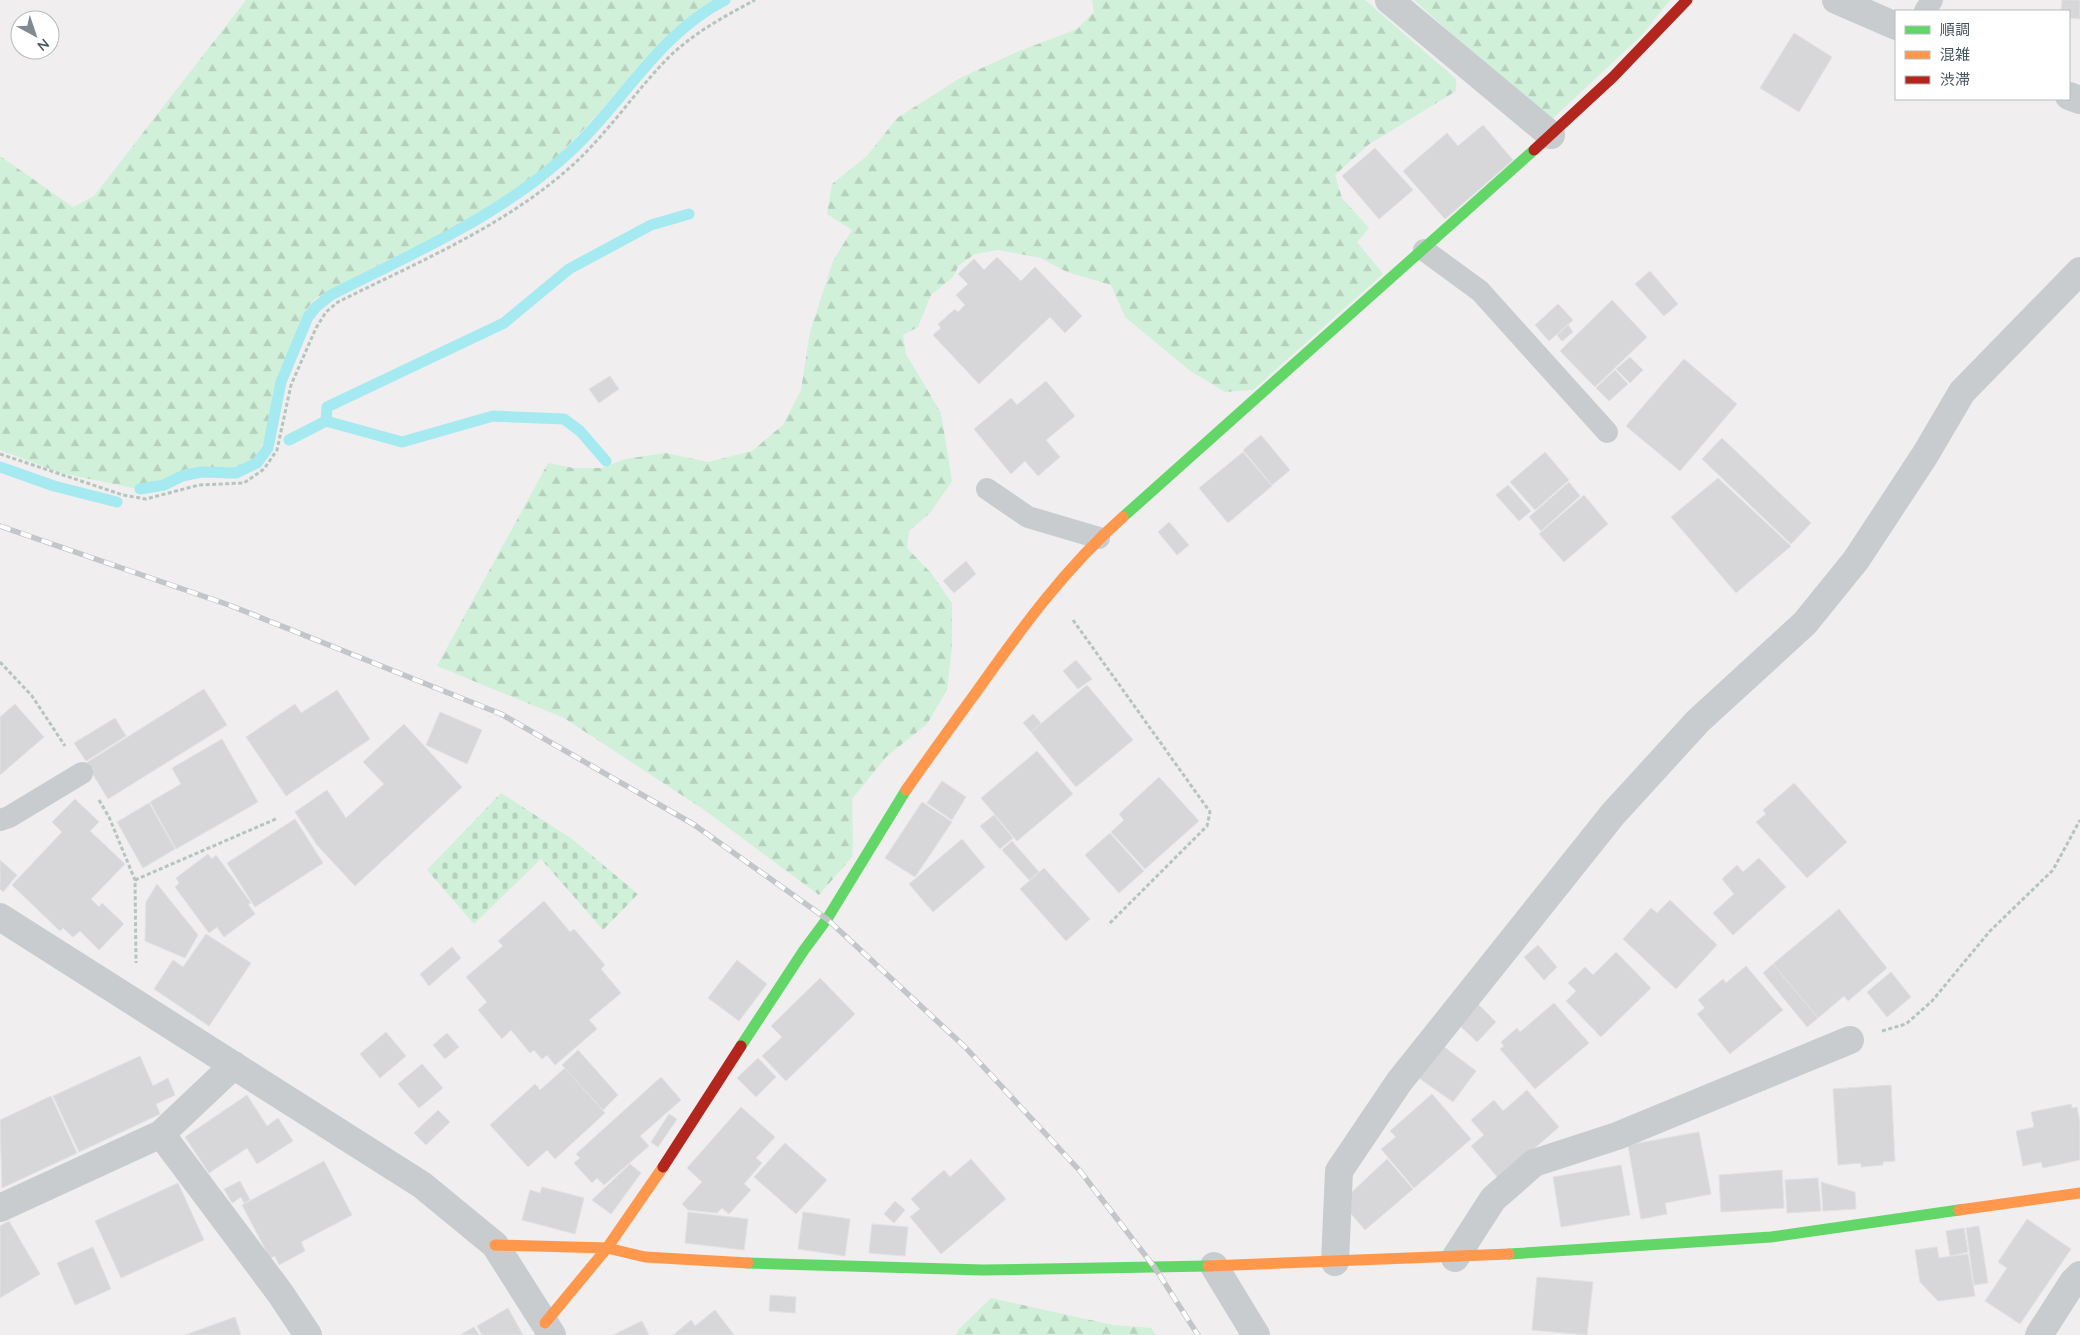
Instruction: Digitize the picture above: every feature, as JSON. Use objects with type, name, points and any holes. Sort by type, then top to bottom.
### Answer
[{"type":"street","points":[[1389,0],[1551,135]]},
{"type":"street","points":[[0,918],[422,1185],[495,1245],[548,1329],[607,1248],[827,920],[907,789],[1004,653],[1052,591],[1099,538],[1424,250],[1649,44],[1686,0]]},
{"type":"street","points":[[1836,0],[1895,26]]},
{"type":"street","points":[[1335,1262],[1339,1171],[1399,1082],[1614,814],[1698,721],[1805,623],[1856,560],[1962,392],[2080,271]]},
{"type":"street","points":[[1455,1258],[1493,1199],[1534,1163],[1617,1136],[1850,1040]]},
{"type":"street","points":[[0,1208],[161,1134],[234,1065]]},
{"type":"street","points":[[161,1134],[280,1293],[308,1335]]},
{"type":"street","points":[[495,1245],[607,1248],[645,1257],[713,1262],[973,1270],[1214,1266],[1455,1258],[1771,1237],[2080,1193]]},
{"type":"street","points":[[1214,1266],[1256,1335]]},
{"type":"street","points":[[2039,1335],[2073,1282],[2080,1275]]},
{"type":"lane","points":[[1424,250],[1480,291],[1607,432]]},
{"type":"lane","points":[[987,489],[1028,517],[1099,538]]},
{"type":"lane","points":[[0,820],[9,817],[82,773]]},
{"type":"path","points":[[0,454],[123,495],[146,500],[199,485],[244,483],[264,470],[278,450],[291,385],[316,328],[326,312],[338,302],[486,228],[536,194],[576,162],[667,59],[705,27],[754,0]]},
{"type":"path","points":[[1052,591],[1210,812],[1207,826],[1108,925]]},
{"type":"path","points":[[0,662],[32,696],[82,773],[108,817],[135,880],[137,973],[123,995]]},
{"type":"path","points":[[135,880],[278,818]]},
{"type":"path","points":[[1850,1040],[1906,1024],[1932,1001],[1990,932],[2053,870],[2080,820]]},
{"type":"green space","points":[[246,0],[715,0],[691,15],[670,34],[574,139],[549,164],[511,194],[456,226],[315,299],[306,310],[277,378],[265,440],[254,459],[235,469],[186,469],[163,482],[133,488],[61,473],[0,450],[0,156],[73,207],[94,196]]},
{"type":"green space","points":[[1092,0],[1365,0],[1456,79],[1456,91],[1368,145],[1335,175],[1342,198],[1369,228],[1357,242],[1383,274],[1253,390],[1225,392],[1189,370],[1125,317],[1111,285],[1067,272],[1041,258],[998,250],[975,254],[959,265],[953,277],[931,295],[918,327],[903,335],[906,354],[941,413],[952,481],[930,513],[909,531],[907,548],[931,573],[952,603],[952,647],[947,690],[927,724],[886,757],[852,799],[852,857],[819,895],[703,809],[564,718],[437,666],[548,463],[573,468],[602,468],[625,459],[666,453],[708,462],[752,451],[783,425],[801,390],[810,332],[833,261],[852,230],[827,214],[832,184],[867,156],[897,118],[960,78],[1017,52],[1077,29],[1094,12]]},
{"type":"green space","points":[[1414,0],[1670,0],[1642,35],[1549,122]]},
{"type":"green space","points":[[501,793],[572,839],[638,894],[603,930],[541,859],[474,924],[427,870]]},
{"type":"green space","points":[[991,1298],[1113,1325],[1151,1328],[1156,1335],[956,1335],[958,1330]]},
{"type":"building","points":[[2062,0],[2080,0],[2080,19],[2070,18],[2070,10],[2061,10]]},
{"type":"building","points":[[1794,33],[1832,57],[1799,112],[1760,88]]},
{"type":"building","points":[[1483,125],[1513,160],[1445,219],[1403,171],[1447,133],[1458,146]]},
{"type":"building","points":[[1375,148],[1413,190],[1379,219],[1342,176]]},
{"type":"building","points":[[997,257],[1021,281],[1035,267],[1082,316],[1065,333],[1050,317],[979,384],[933,335],[941,328],[938,324],[955,309],[958,312],[965,305],[956,295],[968,284],[958,274],[974,259],[984,270]]},
{"type":"building","points":[[1650,271],[1678,304],[1664,316],[1635,284]]},
{"type":"building","points":[[1612,300],[1647,337],[1595,387],[1560,351]]},
{"type":"building","points":[[1558,304],[1573,320],[1549,341],[1535,325]]},
{"type":"building","points":[[1568,325],[1573,332],[1562,341],[1557,335]]},
{"type":"building","points":[[1630,357],[1643,370],[1630,383],[1616,369]]},
{"type":"building","points":[[1684,359],[1737,404],[1680,471],[1626,426]]},
{"type":"building","points":[[1615,370],[1628,384],[1609,401],[1596,388]]},
{"type":"building","points":[[610,376],[619,389],[599,403],[589,389]]},
{"type":"building","points":[[1046,381],[1075,416],[1046,440],[1060,457],[1038,476],[1025,461],[1011,474],[974,429],[1011,398],[1017,405]]},
{"type":"building","points":[[1261,435],[1290,470],[1272,485],[1243,450]]},
{"type":"building","points":[[1722,438],[1811,523],[1791,544],[1702,459]]},
{"type":"building","points":[[1243,452],[1272,486],[1228,523],[1199,488]]},
{"type":"building","points":[[1545,452],[1569,480],[1535,510],[1510,482]]},
{"type":"building","points":[[1718,478],[1791,546],[1736,593],[1671,517]]},
{"type":"building","points":[[1569,482],[1580,496],[1541,531],[1529,517]]},
{"type":"building","points":[[1508,485],[1531,511],[1519,521],[1496,495]]},
{"type":"building","points":[[1584,495],[1608,524],[1564,562],[1539,534]]},
{"type":"building","points":[[1169,522],[1189,545],[1177,555],[1158,532]]},
{"type":"building","points":[[966,561],[976,574],[954,593],[943,581]]},
{"type":"building","points":[[1076,660],[1092,679],[1078,689],[1063,671]]},
{"type":"building","points":[[1087,685],[1133,740],[1076,787],[1031,732]]},
{"type":"building","points":[[204,689],[227,725],[108,799],[86,763]]},
{"type":"building","points":[[337,690],[370,739],[286,796],[246,737],[295,704],[301,713]]},
{"type":"building","points":[[15,704],[44,737],[0,775],[0,717]]},
{"type":"building","points":[[440,712],[482,730],[467,764],[426,745]]},
{"type":"building","points":[[1033,714],[1041,723],[1031,732],[1023,723]]},
{"type":"building","points":[[115,718],[126,736],[86,761],[74,743]]},
{"type":"building","points":[[404,724],[462,787],[355,886],[317,845],[295,812],[327,790],[346,818],[384,784],[363,762]]},
{"type":"building","points":[[222,739],[258,802],[176,849],[150,802],[181,784],[172,768]]},
{"type":"building","points":[[1037,751],[1073,794],[1017,841],[981,798]]},
{"type":"building","points":[[1159,777],[1199,821],[1145,869],[1111,832],[1124,820],[1119,814]]},
{"type":"building","points":[[942,781],[966,797],[952,820],[927,803]]},
{"type":"building","points":[[1794,783],[1847,842],[1807,878],[1756,822],[1766,814],[1763,810]]},
{"type":"building","points":[[75,799],[99,822],[90,831],[125,864],[91,899],[99,907],[102,903],[124,924],[99,950],[80,931],[73,937],[63,928],[60,931],[12,885],[62,832],[52,822]]},
{"type":"building","points":[[922,802],[952,822],[915,877],[885,858]]},
{"type":"building","points":[[149,803],[175,849],[143,868],[117,822]]},
{"type":"building","points":[[994,815],[1013,838],[1000,849],[980,826]]},
{"type":"building","points":[[295,819],[323,863],[255,907],[227,863]]},
{"type":"building","points":[[1110,833],[1144,871],[1119,893],[1085,855]]},
{"type":"building","points":[[962,839],[985,867],[933,912],[909,884]]},
{"type":"building","points":[[1012,841],[1039,872],[1029,880],[1002,850]]},
{"type":"building","points":[[208,854],[212,859],[216,855],[251,903],[248,904],[255,914],[224,937],[217,927],[209,933],[175,887],[179,883],[176,878]]},
{"type":"building","points":[[1759,858],[1786,887],[1733,935],[1713,913],[1734,894],[1722,879],[1737,865],[1743,872]]},
{"type":"building","points":[[0,860],[17,875],[3,892],[0,889]]},
{"type":"building","points":[[1044,868],[1090,919],[1066,941],[1020,889]]},
{"type":"building","points":[[157,884],[198,935],[185,958],[145,941],[146,902]]},
{"type":"building","points":[[1670,900],[1717,945],[1676,989],[1623,939],[1651,908],[1657,913]]},
{"type":"building","points":[[544,901],[570,932],[574,929],[605,965],[601,969],[621,993],[589,1020],[597,1029],[555,1065],[547,1055],[542,1059],[534,1050],[530,1053],[511,1030],[502,1039],[478,1010],[487,1002],[466,977],[503,946],[498,941]]},
{"type":"building","points":[[1839,909],[1887,968],[1848,1001],[1844,996],[1818,1018],[1773,964]]},
{"type":"building","points":[[206,934],[251,963],[209,1026],[154,989],[173,960],[183,967]]},
{"type":"building","points":[[1538,945],[1557,967],[1544,980],[1524,957]]},
{"type":"building","points":[[452,947],[461,958],[429,986],[420,974]]},
{"type":"building","points":[[1616,952],[1651,988],[1601,1037],[1566,1001],[1576,991],[1568,983],[1585,967],[1593,975]]},
{"type":"building","points":[[737,960],[767,984],[739,1021],[708,998]]},
{"type":"building","points":[[1773,964],[1818,1018],[1807,1027],[1763,973]]},
{"type":"building","points":[[1746,966],[1783,1010],[1730,1054],[1697,1014],[1705,1008],[1698,1000],[1723,979],[1726,983]]},
{"type":"building","points":[[1891,972],[1911,997],[1887,1017],[1867,992]]},
{"type":"building","points":[[820,978],[855,1014],[786,1081],[762,1056],[782,1037],[771,1026]]},
{"type":"building","points":[[1474,1000],[1496,1022],[1477,1042],[1454,1020]]},
{"type":"building","points":[[1554,1003],[1589,1043],[1535,1089],[1500,1049],[1504,1046],[1501,1042],[1517,1028],[1520,1032]]},
{"type":"building","points":[[386,1032],[406,1056],[380,1078],[360,1054]]},
{"type":"building","points":[[447,1033],[459,1047],[445,1059],[433,1045]]},
{"type":"building","points":[[1443,1046],[1476,1071],[1453,1102],[1419,1078]]},
{"type":"building","points":[[578,1050],[618,1095],[603,1110],[562,1065]]},
{"type":"building","points":[[140,1056],[153,1086],[168,1078],[175,1095],[156,1104],[160,1114],[79,1152],[53,1096]]},
{"type":"building","points":[[758,1058],[776,1077],[756,1097],[737,1078]]},
{"type":"building","points":[[422,1064],[443,1088],[419,1108],[398,1084]]},
{"type":"building","points":[[565,1068],[605,1113],[555,1159],[547,1150],[528,1167],[490,1125],[535,1084],[540,1090]]},
{"type":"building","points":[[661,1077],[681,1100],[640,1136],[649,1146],[604,1185],[597,1178],[592,1183],[574,1163],[580,1158],[576,1154]]},
{"type":"building","points":[[1891,1085],[1895,1161],[1883,1162],[1883,1165],[1861,1167],[1861,1163],[1838,1165],[1833,1089]]},
{"type":"building","points":[[1527,1090],[1559,1127],[1499,1179],[1471,1146],[1484,1135],[1471,1120],[1494,1100],[1503,1111]]},
{"type":"building","points":[[1432,1094],[1471,1139],[1414,1188],[1381,1149],[1396,1137],[1390,1131]]},
{"type":"building","points":[[247,1095],[267,1126],[278,1118],[293,1141],[257,1164],[247,1148],[209,1173],[185,1137]]},
{"type":"building","points":[[51,1096],[77,1153],[2,1188],[0,1120]]},
{"type":"building","points":[[2071,1104],[2072,1108],[2077,1107],[2080,1123],[2080,1160],[2043,1168],[2041,1162],[2023,1166],[2016,1131],[2034,1127],[2031,1112]]},
{"type":"building","points":[[741,1107],[775,1137],[756,1158],[762,1163],[744,1184],[751,1190],[729,1214],[722,1208],[717,1213],[688,1210],[682,1204],[702,1182],[687,1168]]},
{"type":"building","points":[[438,1110],[450,1122],[426,1145],[414,1133]]},
{"type":"building","points":[[669,1114],[677,1119],[658,1147],[651,1142]]},
{"type":"building","points":[[1699,1132],[1711,1194],[1665,1203],[1667,1214],[1641,1219],[1628,1145]]},
{"type":"building","points":[[785,1143],[827,1180],[796,1214],[754,1177]]},
{"type":"building","points":[[971,1159],[1006,1199],[941,1254],[910,1217],[920,1209],[911,1199],[944,1170],[950,1177]]},
{"type":"building","points":[[1387,1159],[1413,1189],[1365,1230],[1347,1209],[1350,1194]]},
{"type":"building","points":[[324,1161],[352,1215],[301,1242],[305,1251],[279,1265],[275,1256],[270,1258],[242,1205]]},
{"type":"building","points":[[630,1164],[641,1173],[611,1214],[592,1200]]},
{"type":"building","points":[[1621,1165],[1630,1215],[1561,1227],[1553,1177]]},
{"type":"building","points":[[1782,1170],[1784,1208],[1721,1212],[1719,1175]]},
{"type":"building","points":[[1818,1178],[1821,1211],[1787,1213],[1785,1180]]},
{"type":"building","points":[[240,1181],[250,1200],[244,1203],[241,1197],[232,1203],[224,1189]]},
{"type":"building","points":[[1821,1182],[1855,1192],[1856,1209],[1823,1211]]},
{"type":"building","points":[[178,1183],[204,1240],[121,1278],[95,1221]]},
{"type":"building","points":[[542,1187],[584,1198],[575,1234],[522,1220],[530,1190],[540,1193]]},
{"type":"building","points":[[895,1201],[905,1210],[894,1223],[884,1214]]},
{"type":"building","points":[[688,1212],[748,1219],[744,1250],[685,1243]]},
{"type":"building","points":[[803,1212],[850,1219],[845,1256],[798,1249]]},
{"type":"building","points":[[2027,1219],[2071,1249],[2020,1324],[1985,1301],[2007,1268],[1998,1262]]},
{"type":"building","points":[[9,1221],[40,1274],[0,1298],[0,1226]]},
{"type":"building","points":[[872,1224],[908,1227],[905,1256],[869,1253]]},
{"type":"building","points":[[1979,1226],[1988,1283],[1974,1285],[1966,1228]]},
{"type":"building","points":[[1964,1228],[1968,1252],[1950,1256],[1946,1231]]},
{"type":"building","points":[[93,1247],[111,1289],[75,1305],[57,1263]]},
{"type":"building","points":[[1937,1247],[1939,1258],[1968,1254],[1975,1296],[1938,1301],[1920,1282],[1915,1250]]},
{"type":"building","points":[[1537,1277],[1593,1282],[1587,1335],[1532,1330]]},
{"type":"building","points":[[770,1295],[796,1297],[795,1313],[769,1311]]},
{"type":"building","points":[[508,1308],[523,1335],[482,1335],[477,1326]]},
{"type":"building","points":[[715,1310],[734,1335],[673,1335],[691,1320],[695,1326]]},
{"type":"building","points":[[235,1317],[241,1335],[185,1335]]},
{"type":"building","points":[[642,1321],[649,1335],[613,1335]]},
{"type":"building","points":[[474,1327],[479,1335],[460,1335]]},
{"type":"waterway","points":[[140,489],[164,485],[182,476],[201,472],[236,473],[257,463],[268,448],[281,382],[308,317],[316,307],[331,295],[427,247],[489,212],[547,172],[592,129],[662,48],[681,30],[725,0]]},
{"type":"waterway","points":[[326,421],[327,407],[504,323],[569,269],[651,225],[689,214]]},
{"type":"waterway","points":[[289,440],[326,421],[402,442],[493,416],[564,419],[580,431],[606,461]]},
{"type":"waterway","points":[[0,467],[54,486],[117,502]]},
{"type":"railway","points":[[0,526],[229,605],[501,714],[693,824],[827,919],[965,1047],[1080,1171],[1155,1268],[1198,1335]]},
{"type":"traffic: fast","points":[[1123,517],[1534,150]]},
{"type":"traffic: fast","points":[[741,1046],[804,950],[827,919],[906,790]]},
{"type":"traffic: fast","points":[[1509,1254],[1771,1237],[1959,1210]]},
{"type":"traffic: fast","points":[[748,1263],[983,1270],[1208,1266]]},
{"type":"traffic: slow","points":[[906,790],[1010,645],[1045,600],[1082,557],[1123,517]]},
{"type":"traffic: slow","points":[[545,1323],[607,1248],[663,1167]]},
{"type":"traffic: slow","points":[[1959,1210],[2080,1193]]},
{"type":"traffic: slow","points":[[495,1245],[607,1248],[645,1257],[748,1263]]},
{"type":"traffic: slow","points":[[1208,1266],[1509,1254]]},
{"type":"traffic: jam","points":[[1534,150],[1613,77],[1687,0]]},
{"type":"traffic: jam","points":[[663,1167],[741,1046]]}]
